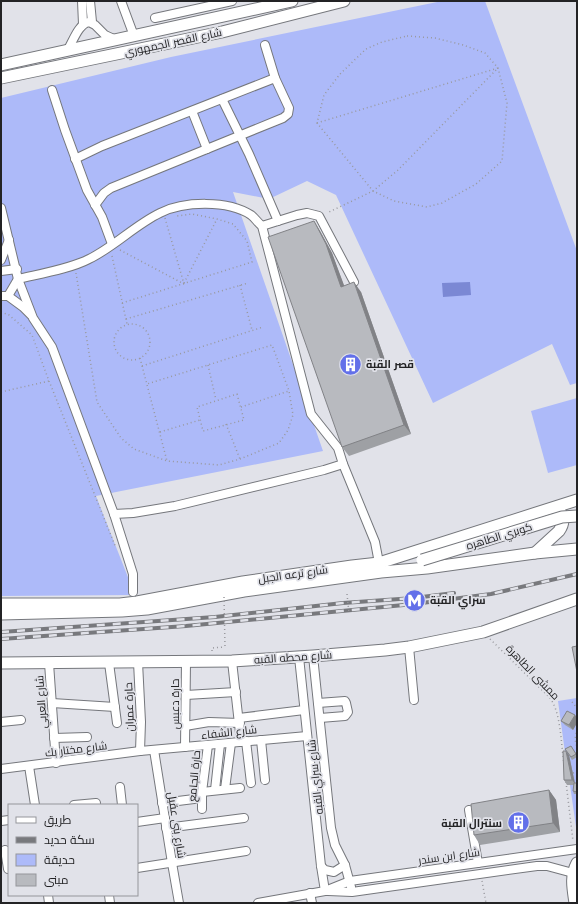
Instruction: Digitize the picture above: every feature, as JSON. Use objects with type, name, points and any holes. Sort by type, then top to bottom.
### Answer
[{"type":"main road","name":"شارع القصر الجمهوري","points":[[1,65],[134,36],[256,5],[292,1]]},
{"type":"main road","name":"شارع القصر الجمهوري","points":[[1,78],[222,32],[344,1]]},
{"type":"main road","name":"شارع ترعه الجبل","points":[[380,568],[577,500]]},
{"type":"main road","points":[[535,553],[562,527],[563,523],[561,513],[554,508]]},
{"type":"main road","name":"كوبري الطاهره","points":[[422,560],[562,517],[577,516]]},
{"type":"main road","name":"شارع ترعه الجبل","points":[[1,604],[120,604],[243,582],[352,566],[380,568],[426,568],[535,553],[577,549]]},
{"type":"main road","name":"شارع ترعه الجبل","points":[[1,614],[147,609],[422,560]]},
{"type":"main road","name":"شارع محطه القبه","points":[[1,664],[232,661],[314,656],[409,647],[483,632],[577,598]]},
{"type":"main road","points":[[575,868],[572,888],[575,903]]},
{"type":"street","points":[[67,51],[83,24],[82,1]]},
{"type":"street","points":[[90,1],[92,22],[105,35],[116,40]]},
{"type":"street","points":[[121,1],[134,36]]},
{"type":"street","points":[[155,18],[232,1]]},
{"type":"street","points":[[83,24],[86,22],[92,22]]},
{"type":"street","points":[[95,205],[104,193],[111,188],[240,136],[283,118],[288,114],[289,108],[275,78],[265,45]]},
{"type":"street","points":[[75,159],[102,146],[275,78]]},
{"type":"street","points":[[52,90],[87,190],[102,217],[115,246]]},
{"type":"street","points":[[222,99],[278,221]]},
{"type":"street","points":[[192,111],[207,149]]},
{"type":"street","points":[[133,592],[134,574],[114,514],[52,347],[33,318],[22,307],[4,296],[18,279],[90,259],[115,246],[160,213],[178,207],[205,204],[229,206],[240,210],[252,216],[262,226],[311,414],[338,448],[343,464],[375,542],[380,568]]},
{"type":"street","points":[[1,208],[17,269],[18,279],[33,318]]},
{"type":"street","points":[[262,226],[307,214],[319,216],[354,282]]},
{"type":"street","points":[[1,260],[9,239]]},
{"type":"street","points":[[1,271],[17,269]]},
{"type":"street","points":[[114,514],[133,513],[175,506],[324,470],[343,464]]},
{"type":"street","points":[[409,647],[414,700]]},
{"type":"street","name":"شارع سراي القبه","points":[[314,656],[331,828],[335,845],[345,865],[352,892]]},
{"type":"street","name":"شارع سراي القبه","points":[[299,657],[321,866],[325,891]]},
{"type":"street","points":[[232,661],[250,783]]},
{"type":"street","name":"حارة عمران","points":[[138,662],[141,722],[140,751]]},
{"type":"street","name":"حارة دعبس","points":[[185,747],[186,662]]},
{"type":"street","name":"شارع العربي","points":[[49,663],[56,763]]},
{"type":"street","points":[[109,663],[116,723]]},
{"type":"street","points":[[186,695],[236,692]]},
{"type":"street","points":[[318,703],[343,701],[347,704],[348,714],[345,716],[320,718]]},
{"type":"street","points":[[52,703],[114,707]]},
{"type":"street","points":[[186,726],[209,722],[240,720],[304,710]]},
{"type":"street","points":[[1,722],[21,720]]},
{"type":"street","name":"شارع الشفاء","points":[[154,750],[307,736]]},
{"type":"street","points":[[54,738],[87,737]]},
{"type":"street","points":[[261,740],[265,780]]},
{"type":"street","points":[[225,789],[231,743]]},
{"type":"street","points":[[215,790],[220,744]]},
{"type":"street","name":"حارة الجامع","points":[[202,809],[202,795],[208,745]]},
{"type":"street","name":"شارع مختار بك","points":[[1,768],[56,763],[154,750]]},
{"type":"street","name":"شارع بنى عقيل","points":[[154,750],[166,828],[180,903]]},
{"type":"street","points":[[29,766],[35,804]]},
{"type":"street","points":[[120,787],[122,804]]},
{"type":"street","points":[[162,803],[202,795],[215,790],[240,788]]},
{"type":"street","points":[[85,804],[96,803]]},
{"type":"street","points":[[470,810],[478,863]]},
{"type":"street","points":[[138,822],[165,818]]},
{"type":"street","points":[[166,828],[244,818]]},
{"type":"street","name":"شارع ابن سندر","points":[[325,891],[350,882],[576,849]]},
{"type":"street","points":[[5,851],[8,869]]},
{"type":"street","points":[[138,868],[246,851]]},
{"type":"street","points":[[321,866],[325,870],[334,872],[345,865]]},
{"type":"street","name":"شارع ابن سندر","points":[[258,903],[325,891],[352,892],[537,866],[575,868]]},
{"type":"street","points":[[310,893],[312,903]]},
{"type":"path","points":[[407,36],[434,38],[463,45],[485,53],[498,68],[507,103],[502,161],[476,184],[442,203],[427,207],[394,201],[373,191],[317,123],[324,95],[340,74],[366,49],[382,42],[407,36]]},
{"type":"path","points":[[317,123],[498,68]]},
{"type":"path","points":[[319,216],[373,191],[398,170],[498,68]]},
{"type":"path","points":[[122,303],[184,284],[252,262],[247,241],[233,224],[192,214],[164,218],[184,284]]},
{"type":"path","points":[[184,284],[217,219]]},
{"type":"path","points":[[115,246],[184,284]]},
{"type":"path","points":[[111,253],[127,324]]},
{"type":"path","points":[[74,264],[97,402],[121,438],[134,449],[167,461],[219,465],[240,459],[279,442],[288,430],[292,415],[289,391],[272,345],[147,384]]},
{"type":"path","points":[[126,319],[248,283]]},
{"type":"path","points":[[240,285],[252,330]]},
{"type":"path","points":[[1,312],[10,315],[32,335],[116,548]]},
{"type":"path","points":[[132,323],[142,326],[150,339],[147,352],[140,358],[131,360],[120,356],[114,347],[114,338],[118,329],[127,324],[132,323]]},
{"type":"path","points":[[142,366],[262,327]]},
{"type":"path","points":[[140,358],[167,461]]},
{"type":"path","points":[[208,365],[216,400]]},
{"type":"path","points":[[1,392],[49,380]]},
{"type":"path","points":[[241,407],[289,391]]},
{"type":"path","points":[[237,394],[241,407],[244,420],[203,431],[197,407],[237,394]]},
{"type":"path","points":[[160,432],[200,420]]},
{"type":"path","points":[[226,424],[240,459]]},
{"type":"path","points":[[346,594],[349,613]]},
{"type":"path","points":[[212,648],[226,647],[224,597]]},
{"type":"path","name":"ممشى الطاهرة","points":[[483,632],[549,697],[555,705],[558,714],[564,766]]},
{"type":"path","points":[[572,702],[577,708]]},
{"type":"path","points":[[577,729],[575,740],[577,748]]},
{"type":"path","points":[[566,781],[576,849]]},
{"type":"path","points":[[481,873],[486,903]]},
{"type":"green space","points":[[442,1],[485,1],[577,251],[577,383],[570,385],[552,344],[433,403],[336,195],[307,181],[269,199],[233,192],[323,451],[96,496],[135,595],[1,596],[1,98],[171,57]]},
{"type":"green space","points":[[577,398],[577,465],[548,473],[531,411]]},
{"type":"green space","points":[[577,698],[577,834],[570,785],[567,785],[567,767],[558,701]]},
{"type":"shaded area","points":[[470,282],[471,295],[443,297],[442,283]]},
{"type":"building","name":"قصر القبة","points":[[314,221],[326,244],[341,287],[354,282],[404,425],[342,447],[268,237]]},
{"type":"building","points":[[577,646],[577,672],[572,647]]},
{"type":"building","points":[[567,711],[575,715],[569,725],[561,721]]},
{"type":"building","points":[[571,746],[576,754],[571,757],[565,749]]},
{"type":"building","points":[[563,751],[566,751],[572,780],[564,780]]},
{"type":"building","points":[[574,783],[577,783],[577,792],[573,791]]},
{"type":"building","name":"سنترال القبة","points":[[549,790],[553,823],[474,835],[471,804]]},
{"type":"railway","points":[[1,639],[186,626],[414,604],[491,594],[577,574]]},
{"type":"railway","points":[[1,632],[215,617],[454,593]]},
{"type":"place","name":"قصر القبة","points":[[351,364]]},
{"type":"place","name":"سراي القبة","points":[[414,600]]},
{"type":"place","name":"سنترال القبة","points":[[518,823]]}]
